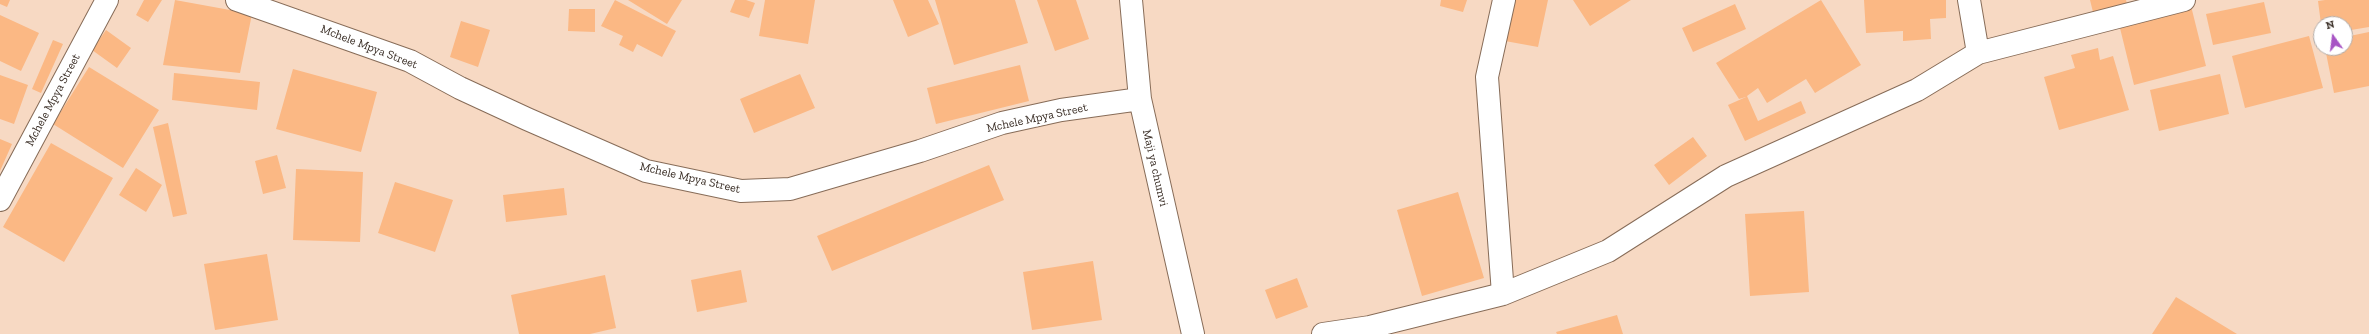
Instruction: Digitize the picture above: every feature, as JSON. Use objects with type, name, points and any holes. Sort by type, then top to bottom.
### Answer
[{"type":"street","name":"Mchele Mpya Street","points":[[0,200],[107,0]]},
{"type":"street","name":"Mchele Mpya Street","points":[[237,0],[410,61],[467,91],[646,171],[741,191],[790,189],[920,151],[1002,123],[1061,110],[1140,98]]},
{"type":"street","name":"Maji ya chumvi","points":[[1131,0],[1140,98],[1193,334]]},
{"type":"street","points":[[1503,294],[1487,77],[1504,0]]},
{"type":"street","points":[[1969,0],[1978,53]]},
{"type":"street","points":[[1323,334],[1370,327],[1503,294],[1608,251],[1726,176],[1917,90],[1978,53],[2184,0]]},
{"type":"building","points":[[0,0],[10,0],[7,7],[0,4]]},
{"type":"building","points":[[144,0],[162,0],[148,22],[136,15]]},
{"type":"building","points":[[175,0],[252,14],[240,73],[163,65]]},
{"type":"building","points":[[615,0],[676,31],[662,57],[637,44],[633,52],[619,45],[623,36],[601,26]]},
{"type":"building","points":[[628,0],[682,0],[667,24]]},
{"type":"building","points":[[735,0],[746,0],[755,3],[749,18],[730,12]]},
{"type":"building","points":[[765,0],[815,0],[808,44],[759,36]]},
{"type":"building","points":[[893,0],[928,0],[939,24],[908,37]]},
{"type":"building","points":[[935,0],[1015,0],[1028,43],[954,65]]},
{"type":"building","points":[[1037,0],[1076,0],[1089,39],[1055,51]]},
{"type":"building","points":[[1441,0],[1467,0],[1463,12],[1440,6]]},
{"type":"building","points":[[1514,0],[1548,0],[1538,47],[1505,41]]},
{"type":"building","points":[[1573,0],[1631,0],[1590,26]]},
{"type":"building","points":[[1821,0],[1861,65],[1815,93],[1806,79],[1767,103],[1758,88],[1747,96],[1758,121],[1801,101],[1806,113],[1745,141],[1728,105],[1746,97],[1739,99],[1716,63]]},
{"type":"building","points":[[1864,0],[1946,0],[1946,18],[1930,19],[1931,39],[1903,41],[1903,31],[1866,33]]},
{"type":"building","points":[[2090,0],[2126,0],[2128,8],[2094,16]]},
{"type":"building","points":[[2369,0],[2369,27],[2353,30],[2353,16],[2320,16],[2318,1]]},
{"type":"building","points":[[2264,2],[2271,33],[2213,45],[2206,14]]},
{"type":"building","points":[[1735,4],[1746,29],[1693,52],[1682,28]]},
{"type":"building","points":[[2191,6],[2206,66],[2134,85],[2119,24]]},
{"type":"building","points":[[569,9],[595,9],[595,32],[568,31]]},
{"type":"building","points":[[0,15],[39,33],[21,71],[0,61]]},
{"type":"building","points":[[461,21],[490,30],[478,67],[450,57]]},
{"type":"building","points":[[106,30],[131,48],[117,68],[92,50]]},
{"type":"building","points":[[2369,32],[2369,86],[2334,93],[2327,56],[2353,56],[2353,35]]},
{"type":"building","points":[[2309,36],[2313,56],[2314,56],[2323,88],[2245,108],[2232,56]]},
{"type":"building","points":[[53,40],[63,44],[41,93],[32,89]]},
{"type":"building","points":[[2098,48],[2100,60],[2113,56],[2129,110],[2059,130],[2044,77],[2075,68],[2071,55]]},
{"type":"building","points":[[1020,65],[1029,101],[936,124],[927,88]]},
{"type":"building","points":[[89,67],[159,110],[123,168],[53,124]]},
{"type":"building","points":[[293,69],[377,92],[361,152],[276,129]]},
{"type":"building","points":[[174,73],[260,82],[257,110],[172,100]]},
{"type":"building","points":[[800,74],[815,108],[754,133],[740,99]]},
{"type":"building","points":[[2220,74],[2229,114],[2159,131],[2150,90]]},
{"type":"building","points":[[0,75],[28,85],[14,124],[0,119]]},
{"type":"building","points":[[168,123],[187,214],[173,217],[153,127]]},
{"type":"building","points":[[1693,137],[1707,156],[1669,185],[1654,165]]},
{"type":"building","points":[[0,139],[12,144],[0,171]]},
{"type":"building","points":[[51,143],[113,178],[64,262],[3,227]]},
{"type":"building","points":[[277,155],[286,188],[263,194],[255,161]]},
{"type":"building","points":[[989,165],[1004,200],[832,271],[817,236]]},
{"type":"building","points":[[136,168],[162,185],[146,212],[119,195]]},
{"type":"building","points":[[296,169],[363,172],[360,242],[293,240]]},
{"type":"building","points":[[395,182],[453,200],[435,252],[378,233]]},
{"type":"building","points":[[564,188],[567,215],[506,222],[503,195]]},
{"type":"building","points":[[1458,192],[1484,278],[1422,296],[1397,210]]},
{"type":"building","points":[[1804,211],[1809,292],[1750,296],[1745,214]]},
{"type":"building","points":[[267,254],[278,320],[215,330],[204,264]]},
{"type":"building","points":[[1093,261],[1102,320],[1032,330],[1023,272]]},
{"type":"building","points":[[741,270],[747,302],[697,312],[691,280]]},
{"type":"building","points":[[605,275],[616,328],[590,334],[519,334],[511,295]]},
{"type":"building","points":[[1297,278],[1308,307],[1276,319],[1265,290]]},
{"type":"building","points":[[2176,297],[2237,334],[2152,334]]},
{"type":"building","points":[[1617,315],[1623,334],[1557,334],[1556,332]]}]
